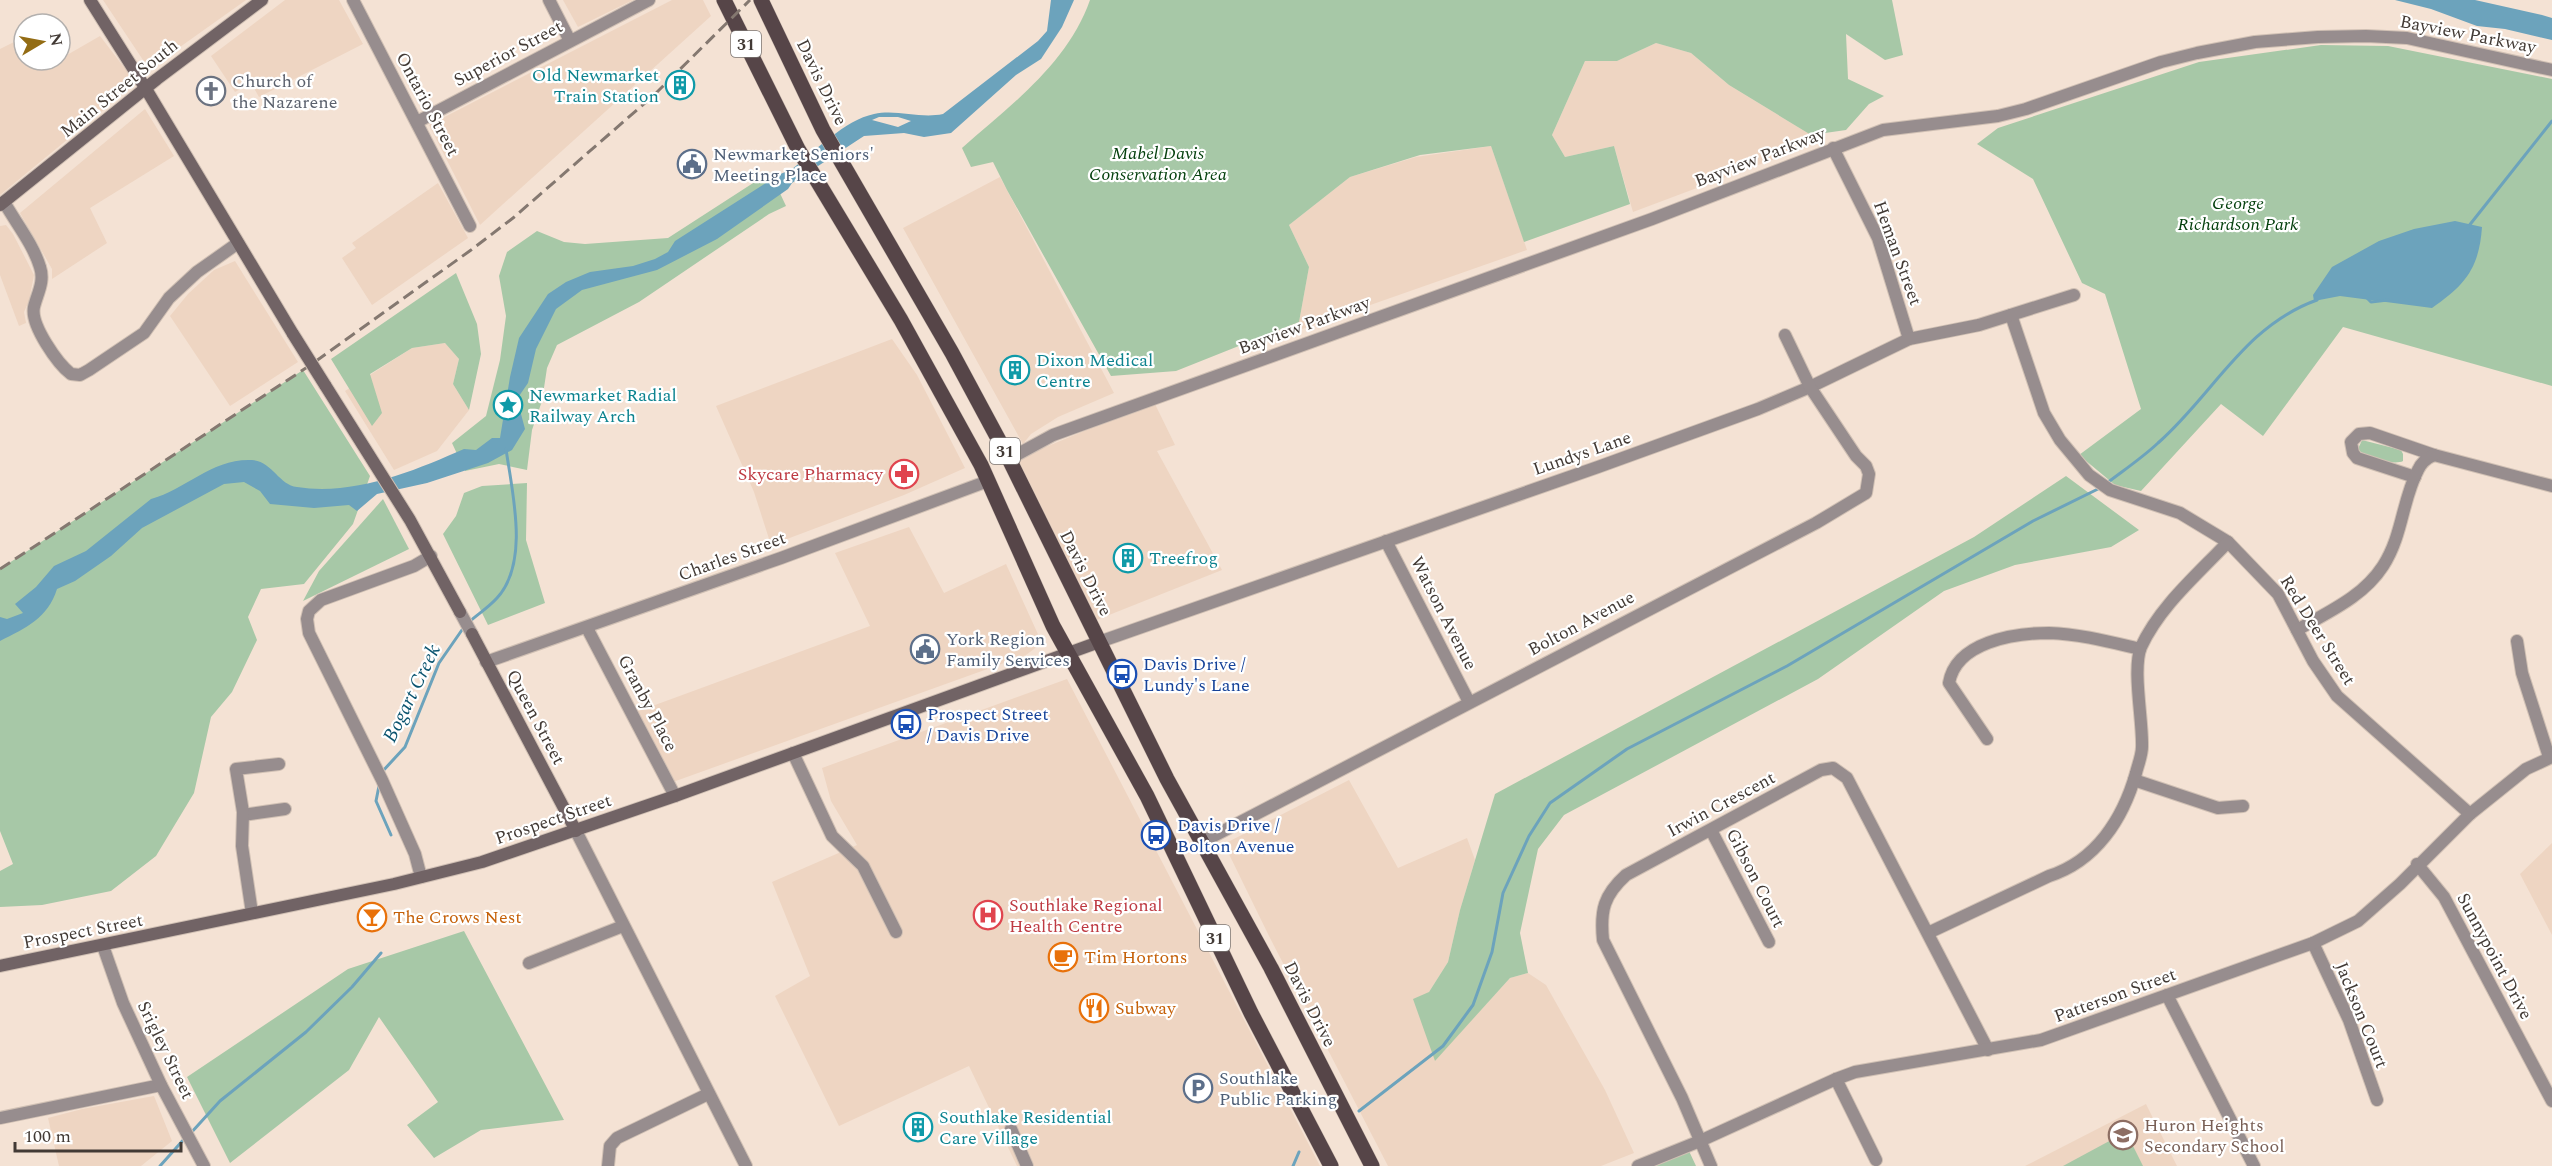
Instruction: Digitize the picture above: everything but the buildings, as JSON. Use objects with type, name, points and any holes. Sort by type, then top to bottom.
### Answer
[{"type":"main road","points":[[90,0],[146,89]]},
{"type":"main road","name":"Main Street South","points":[[2,204],[262,0]]},
{"type":"main road","name":"31","points":[[724,0],[798,149],[901,320],[988,481],[1067,654],[1142,787],[1251,1013],[1332,1166]]},
{"type":"main road","name":"Davis Drive","points":[[760,0],[823,130],[1009,459],[1167,779],[1265,958],[1372,1166]]},
{"type":"main road","name":"Queen Street","points":[[146,89],[270,297],[397,499],[431,556],[460,612]]},
{"type":"main road","name":"Queen Street","points":[[472,634],[576,831]]},
{"type":"main road","name":"Prospect Street","points":[[0,966],[252,914],[421,877],[482,861],[675,796],[1099,642]]},
{"type":"street","name":"Ontario Street","points":[[353,0],[470,226]]},
{"type":"street","points":[[549,0],[570,41]]},
{"type":"street","name":"Superior Street","points":[[417,122],[649,0]]},
{"type":"street","name":"Bayview Parkway","points":[[1009,459],[1053,435],[1652,219],[1833,148],[1892,128],[1998,116],[2026,109],[2161,62],[2256,42],[2318,37],[2407,38],[2552,70]]},
{"type":"street","name":"Heman Street","points":[[1833,148],[1878,238],[1909,339]]},
{"type":"street","points":[[2,204],[41,269],[42,283],[34,308],[37,326],[57,361],[71,374],[80,375],[89,370],[144,333],[169,298],[197,272],[238,243]]},
{"type":"street","name":"Lundys Lane","points":[[1099,642],[1598,467],[1810,387],[1882,350],[1909,339],[1979,325],[2074,295]]},
{"type":"street","name":"Red Deer Street","points":[[2012,315],[2044,412],[2060,441],[2089,475],[2110,490],[2180,513],[2228,542],[2278,594],[2313,661],[2337,696],[2470,814]]},
{"type":"street","points":[[1785,335],[1810,387]]},
{"type":"street","name":"Bolton Avenue","points":[[1202,842],[1816,523],[1866,493],[1869,484],[1866,466],[1856,456],[1810,387]]},
{"type":"street","points":[[2415,477],[2357,458],[2353,453],[2351,442],[2359,434],[2370,433],[2434,455],[2552,486]]},
{"type":"street","points":[[2298,630],[2356,595],[2382,567],[2398,536],[2421,464],[2434,455]]},
{"type":"street","name":"Charles Street","points":[[486,662],[588,628],[988,481]]},
{"type":"street","name":"Watson Avenue","points":[[1386,541],[1469,702]]},
{"type":"street","points":[[1928,933],[2049,876],[2068,870],[2089,853],[2114,826],[2127,803],[2142,748],[2138,670],[2140,649],[2160,614],[2228,542]]},
{"type":"street","points":[[421,877],[415,854],[382,780],[309,633],[308,615],[312,607],[321,600],[405,569],[431,556]]},
{"type":"street","name":"Queen Street","points":[[460,612],[472,634]]},
{"type":"street","name":"Granby Place","points":[[588,628],[675,796]]},
{"type":"street","points":[[1987,739],[1949,682],[1951,672],[1967,653],[2016,636],[2048,633],[2088,637],[2140,649]]},
{"type":"street","points":[[2517,641],[2522,673],[2550,757]]},
{"type":"street","points":[[793,753],[832,836],[863,866],[896,932]]},
{"type":"street","name":"Patterson Street","points":[[1638,1166],[1700,1141],[1836,1079],[1866,1070],[1988,1050],[2067,1032],[2313,943],[2358,921],[2400,884],[2417,864],[2470,814],[2526,770],[2550,757]]},
{"type":"street","points":[[252,914],[242,846],[243,815],[236,769],[279,764]]},
{"type":"street","name":"Irwin Crescent","points":[[1711,1166],[1682,1098],[1603,940],[1601,916],[1610,890],[1626,875],[1821,770],[1833,768],[1839,770],[1847,778],[1988,1050]]},
{"type":"street","points":[[2134,780],[2218,808],[2243,806]]},
{"type":"street","points":[[243,815],[285,809]]},
{"type":"street","name":"Gibson Court","points":[[1711,830],[1769,942]]},
{"type":"street","name":"Queen Street","points":[[576,831],[746,1166]]},
{"type":"street","name":"Sunnypoint Drive","points":[[2417,864],[2444,897],[2552,1101]]},
{"type":"street","points":[[529,963],[623,926]]},
{"type":"street","name":"Jackson Court","points":[[2313,943],[2349,1020],[2377,1100]]},
{"type":"street","name":"Srigley Street","points":[[103,946],[123,1003],[161,1085],[204,1166]]},
{"type":"street","points":[[2167,995],[2254,1166]]},
{"type":"street","points":[[1836,1079],[1876,1160]]},
{"type":"street","points":[[0,1118],[161,1085]]},
{"type":"street","points":[[608,1166],[610,1146],[617,1138],[708,1094]]},
{"type":"street","points":[[1011,1129],[1027,1166]]},
{"type":"shaded area","points":[[103,0],[246,0],[149,69]]},
{"type":"shaded area","points":[[285,0],[339,0],[363,44],[259,97],[251,83],[235,92],[211,56]]},
{"type":"shaded area","points":[[563,0],[633,0],[578,27]]},
{"type":"shaded area","points":[[672,0],[703,0],[711,16],[480,225],[429,125]]},
{"type":"shaded area","points":[[100,36],[136,83],[0,195],[0,49],[12,43],[12,72],[72,72],[72,52]]},
{"type":"shaded area","points":[[1656,43],[1691,53],[1729,85],[1811,135],[1814,144],[1633,212],[1614,146],[1565,157],[1552,135],[1585,61],[1617,61]]},
{"type":"shaded area","points":[[145,109],[174,156],[90,208],[107,243],[52,279],[52,269],[20,213]]},
{"type":"shaded area","points":[[1491,146],[1527,250],[1302,329],[1299,322],[1309,267],[1289,225],[1350,177],[1416,157]]},
{"type":"shaded area","points":[[1000,177],[1114,393],[1058,417],[1031,434],[1023,444],[903,228]]},
{"type":"shaded area","points":[[438,183],[468,238],[372,305],[342,258],[356,248],[352,243]]},
{"type":"shaded area","points":[[6,225],[34,275],[29,301],[24,312],[26,323],[19,326],[0,275],[0,226]]},
{"type":"shaded area","points":[[235,261],[298,362],[230,406],[170,316],[188,294],[214,270]]},
{"type":"shaded area","points":[[892,339],[917,375],[965,468],[904,495],[771,545],[754,492],[716,406]]},
{"type":"shaded area","points":[[445,343],[459,359],[453,384],[469,410],[437,451],[394,470],[345,391],[412,348]]},
{"type":"shaded area","points":[[1154,402],[1175,445],[1157,451],[1222,570],[1094,621],[1018,464],[1024,456]]},
{"type":"shaded area","points":[[909,527],[944,593],[1006,564],[1042,643],[1026,655],[673,782],[636,712],[870,626],[835,553]]},
{"type":"shaded area","name":"Southlake Regional Health Centre","points":[[1067,679],[1320,1166],[1017,1166],[969,1066],[839,1126],[775,996],[810,976],[772,882],[857,845],[831,801],[822,768]]},
{"type":"shaded area","points":[[1349,780],[1398,868],[1467,838],[1475,860],[1448,962],[1429,992],[1435,1060],[1510,978],[1528,973],[1546,985],[1605,1090],[1634,1153],[1601,1166],[1388,1166],[1224,844]]},
{"type":"shaded area","points":[[2552,843],[2552,935],[2520,874]]},
{"type":"shaded area","points":[[154,1096],[172,1141],[141,1166],[59,1166],[48,1118],[82,1109]]},
{"type":"shaded area","name":"Huron Heights Secondary School","points":[[2146,1104],[2177,1166],[2025,1166]]},
{"type":"green space","name":"Mabel Davis Conservation Area","points":[[1090,0],[1892,0],[1903,55],[1885,60],[1846,34],[1848,79],[1884,96],[1869,104],[1846,130],[1811,135],[1729,85],[1691,53],[1656,43],[1617,61],[1585,61],[1552,135],[1565,157],[1614,146],[1630,204],[1524,242],[1491,146],[1420,155],[1350,177],[1289,225],[1309,267],[1299,322],[1176,371],[1111,376],[993,162],[971,167],[962,148],[1018,99],[1053,63],[1068,44]]},
{"type":"green space","name":"George Richardson Park","points":[[2321,45],[2388,46],[2552,79],[2552,386],[2343,327],[2263,436],[2221,404],[2141,491],[2115,485],[2079,455],[2141,409],[2105,294],[2082,283],[2033,179],[1977,144],[1998,128],[2199,62]]},
{"type":"green space","points":[[770,172],[786,206],[769,214],[639,302],[557,345],[547,368],[542,401],[532,430],[527,470],[499,464],[465,471],[452,443],[486,416],[500,360],[506,316],[499,276],[507,252],[537,231],[564,242],[585,244],[668,238]]},
{"type":"green space","points":[[456,273],[477,324],[481,354],[469,410],[453,384],[459,359],[445,343],[412,348],[370,374],[382,413],[372,426],[331,359]]},
{"type":"green space","points":[[303,370],[370,476],[353,524],[304,584],[261,589],[248,617],[257,640],[232,692],[211,717],[194,793],[156,856],[111,891],[42,905],[0,907],[0,871],[13,864],[0,831],[0,569]]},
{"type":"green space","points":[[2362,440],[2401,450],[2403,461],[2386,462],[2366,455],[2358,449]]},
{"type":"green space","points":[[2066,476],[2139,530],[2111,547],[2015,565],[1944,591],[1818,679],[1564,815],[1538,849],[1520,933],[1528,973],[1510,978],[1435,1061],[1413,999],[1429,992],[1448,962],[1460,910],[1495,794],[1974,537]]},
{"type":"green space","points":[[527,483],[526,540],[545,603],[488,625],[443,534],[456,516],[464,493],[482,486]]},
{"type":"green space","points":[[383,499],[409,549],[303,601],[319,571]]},
{"type":"green space","points":[[464,931],[564,1120],[481,1130],[434,1158],[407,1125],[438,1102],[379,1017],[349,1070],[230,1163],[187,1077],[348,969]]},
{"type":"green space","points":[[2126,1132],[2143,1166],[2063,1166]]},
{"type":"green space","points":[[1689,1151],[1696,1166],[1653,1166]]},
{"type":"water","points":[[1051,0],[1074,0],[1062,27],[1041,59],[1016,75],[951,133],[924,137],[904,133],[864,136],[792,183],[788,189],[717,239],[657,270],[582,290],[556,309],[536,349],[528,383],[517,399],[525,429],[512,450],[488,463],[427,483],[377,494],[357,511],[349,505],[314,508],[270,504],[260,491],[244,482],[224,484],[142,528],[111,556],[75,581],[57,589],[48,608],[35,621],[0,641],[0,617],[7,619],[23,613],[15,604],[36,587],[54,566],[86,551],[151,499],[212,469],[238,461],[259,461],[285,482],[297,487],[340,488],[383,480],[464,449],[476,450],[492,438],[500,438],[519,338],[548,294],[566,282],[590,272],[633,266],[668,252],[675,241],[780,174],[791,170],[841,129],[863,117],[883,113],[943,114],[1038,41],[1047,31]],"holes":[[[879,117],[898,117],[911,121],[898,127],[872,120]]]},
{"type":"water","points":[[2395,0],[2475,0],[2542,15],[2552,18],[2552,40],[2505,29],[2477,26],[2431,9]]},
{"type":"water","points":[[2455,221],[2482,227],[2478,254],[2474,265],[2462,283],[2432,308],[2340,296],[2314,301],[2313,295],[2332,267],[2379,241],[2414,229]]},
{"type":"waterway","points":[[2468,227],[2552,121]]},
{"type":"waterway","points":[[2366,297],[2371,302],[2388,300]]},
{"type":"waterway","points":[[2107,483],[2146,454],[2178,424],[2249,344],[2291,312],[2317,300]]},
{"type":"waterway","name":"Bogart Creek","points":[[469,622],[497,598],[507,583],[513,566],[516,526],[506,449]]},
{"type":"waterway","points":[[1359,1111],[1443,1046],[1473,1005],[1492,952],[1503,893],[1529,836],[1550,803],[1627,749],[1787,666],[2033,521],[2102,487]]},
{"type":"waterway","name":"Bogart Creek","points":[[381,773],[405,747],[439,663],[464,627]]},
{"type":"waterway","name":"Bogart Creek","points":[[379,786],[376,801],[391,835]]},
{"type":"waterway","name":"Bogart Creek","points":[[190,1134],[220,1101],[306,1032],[352,987],[381,953]]},
{"type":"waterway","name":"Bogart Creek","points":[[160,1166],[185,1138]]},
{"type":"waterway","points":[[1293,1166],[1299,1152]]},
{"type":"railway","points":[[0,569],[309,366],[471,250],[513,218],[653,96],[750,0]]},
{"type":"place","name":"Old Newmarket Train Station","points":[[680,85]]},
{"type":"place","name":"Church of the Nazarene","points":[[211,91]]},
{"type":"place","name":"Newmarket Seniors' Meeting Place","points":[[692,164]]},
{"type":"place","name":"Dixon Medical Centre","points":[[1015,370]]},
{"type":"place","name":"Newmarket Radial Railway Arch","points":[[508,405]]},
{"type":"place","name":"Skycare Pharmacy","points":[[904,474]]},
{"type":"place","name":"Treefrog","points":[[1128,558]]},
{"type":"place","name":"York Region Family Services","points":[[925,649]]},
{"type":"place","name":"Davis Drive / Lundy's Lane","points":[[1122,674]]},
{"type":"place","name":"Prospect Street / Davis Drive","points":[[906,724]]},
{"type":"place","name":"Davis Drive / Bolton Avenue","points":[[1156,835]]},
{"type":"place","name":"Southlake Regional Health Centre","points":[[988,915]]},
{"type":"place","name":"The Crows Nest","points":[[372,917]]},
{"type":"place","name":"Tim Hortons","points":[[1063,957]]},
{"type":"place","name":"Subway","points":[[1094,1008]]},
{"type":"place","name":"Southlake Public Parking","points":[[1198,1088]]},
{"type":"place","name":"Southlake Residential Care Village","points":[[918,1127]]},
{"type":"place","name":"Huron Heights Secondary School","points":[[2123,1135]]}]
